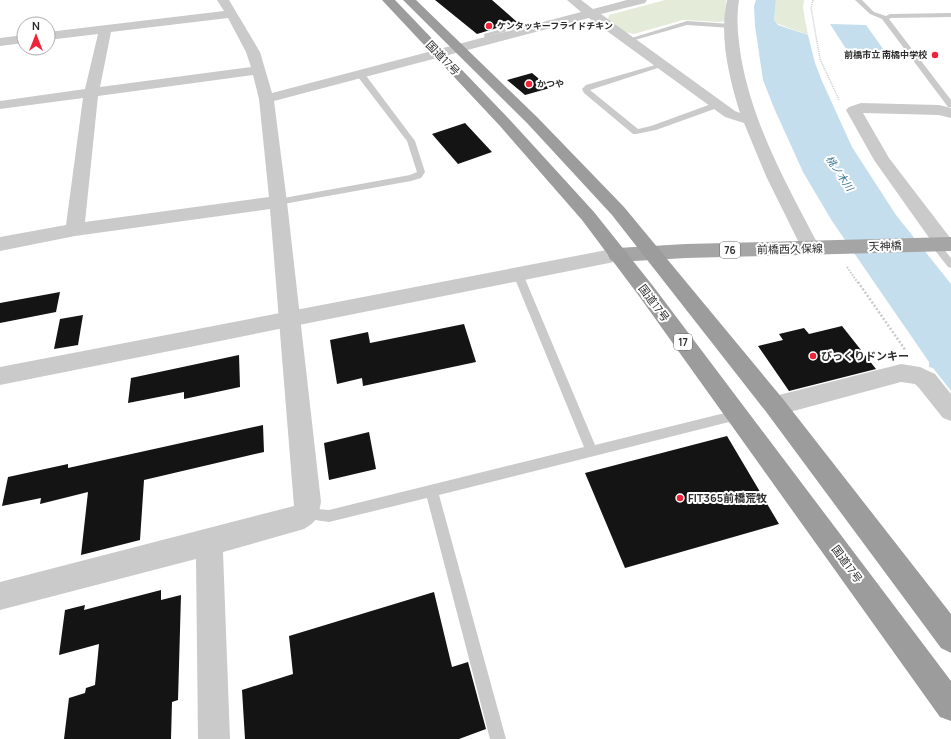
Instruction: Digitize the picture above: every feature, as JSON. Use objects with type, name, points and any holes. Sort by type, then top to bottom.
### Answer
[{"type":"highway","name":"国道17号","points":[[388,0],[532,120],[618,211],[775,406],[951,638]]},
{"type":"highway","name":"国道17号","points":[[409,0],[505,123],[588,216],[737,415],[951,706]]},
{"type":"main road","name":"天神橋","points":[[844,257],[940,244]]},
{"type":"main road","name":"前橋西久保線","points":[[617,254],[811,248],[844,257]]},
{"type":"street","points":[[573,0],[730,114],[749,119]]},
{"type":"street","points":[[266,99],[641,0]]},
{"type":"street","points":[[733,0],[730,13],[730,26],[736,71],[749,119],[766,159],[811,248]]},
{"type":"street","points":[[0,596],[295,520],[306,514],[308,502],[278,202],[266,99],[259,70],[247,41],[227,7],[105,30],[56,35]]},
{"type":"street","points":[[76,230],[91,93],[105,30]]},
{"type":"street","points":[[0,42],[16,40]]},
{"type":"street","points":[[0,105],[259,70]]},
{"type":"street","points":[[940,244],[882,160],[854,110],[861,108],[908,109],[939,110],[951,113]]},
{"type":"street","points":[[0,244],[76,230],[278,202]]},
{"type":"street","points":[[0,376],[617,254]]},
{"type":"street","points":[[775,406],[901,373],[920,376],[928,381],[951,411]]},
{"type":"street","points":[[209,543],[214,739]]},
{"type":"lane","points":[[858,0],[872,13],[885,18],[890,16],[951,15]]},
{"type":"lane","points":[[885,18],[886,22],[951,105]]},
{"type":"lane","points":[[628,40],[687,23],[730,26]]},
{"type":"lane","points":[[488,41],[486,35],[523,25]]},
{"type":"lane","points":[[662,64],[589,87],[586,89],[587,92],[636,132],[653,128],[717,105]]},
{"type":"lane","points":[[278,202],[412,178],[418,176],[421,172],[411,141],[361,75]]},
{"type":"lane","points":[[940,244],[951,265]]},
{"type":"lane","points":[[518,274],[592,450]]},
{"type":"lane","points":[[306,514],[329,516],[737,415]]},
{"type":"lane","points":[[432,491],[498,739]]},
{"type":"path","points":[[813,0],[811,8],[820,58],[841,106],[854,110]]},
{"type":"path","points":[[844,257],[913,361],[920,376]]},
{"type":"green space","points":[[665,0],[726,0],[725,21],[683,20],[634,34],[625,32],[608,19],[609,15]]},
{"type":"green space","points":[[776,0],[804,0],[803,8],[808,35],[778,24],[774,20]]},
{"type":"water","name":"桃ノ木川","points":[[756,0],[776,0],[774,20],[778,25],[808,35],[815,63],[822,81],[852,147],[896,215],[951,284],[951,391],[933,368],[929,367],[929,362],[832,221],[803,172],[763,80],[755,26],[754,6]]},
{"type":"water","points":[[830,24],[866,25],[886,53],[848,52]]},
{"type":"building","points":[[435,0],[492,0],[517,22],[477,34]]},
{"type":"building","points":[[532,73],[550,88],[525,95],[507,80]]},
{"type":"building","points":[[465,123],[492,152],[458,164],[432,134]]},
{"type":"building","points":[[60,292],[56,312],[0,323],[0,303]]},
{"type":"building","points":[[83,315],[78,345],[54,349],[60,319]]},
{"type":"building","points":[[464,324],[476,362],[363,386],[362,378],[337,384],[330,340],[368,332],[370,343]]},
{"type":"building","points":[[842,326],[876,369],[789,391],[758,346],[783,340],[779,334],[804,328],[809,334]]},
{"type":"building","points":[[239,355],[240,387],[184,399],[184,392],[128,403],[131,378]]},
{"type":"building","points":[[263,425],[264,452],[144,480],[140,540],[81,555],[88,492],[40,504],[41,498],[2,506],[8,477],[68,464],[68,468]]},
{"type":"building","points":[[369,432],[376,469],[329,480],[324,443]]},
{"type":"building","name":"FIT365前橋荒牧","points":[[727,436],[779,524],[625,568],[585,473]]},
{"type":"building","points":[[161,590],[161,600],[181,595],[178,700],[172,702],[171,739],[64,739],[69,698],[85,693],[86,688],[95,685],[99,644],[59,655],[65,610],[85,605],[84,610]]},
{"type":"building","points":[[434,592],[452,667],[468,662],[486,729],[459,739],[245,739],[242,690],[293,674],[289,636]]},
{"type":"place","name":"ケンタッキーフライドチキン","points":[[489,26]]},
{"type":"place","name":"前橋市立 南橘中学校","points":[[935,55]]},
{"type":"place","name":"かつや","points":[[529,84]]},
{"type":"place","name":"びっくりドンキー","points":[[813,356]]},
{"type":"place","name":"FIT365前橋荒牧","points":[[680,498]]}]
